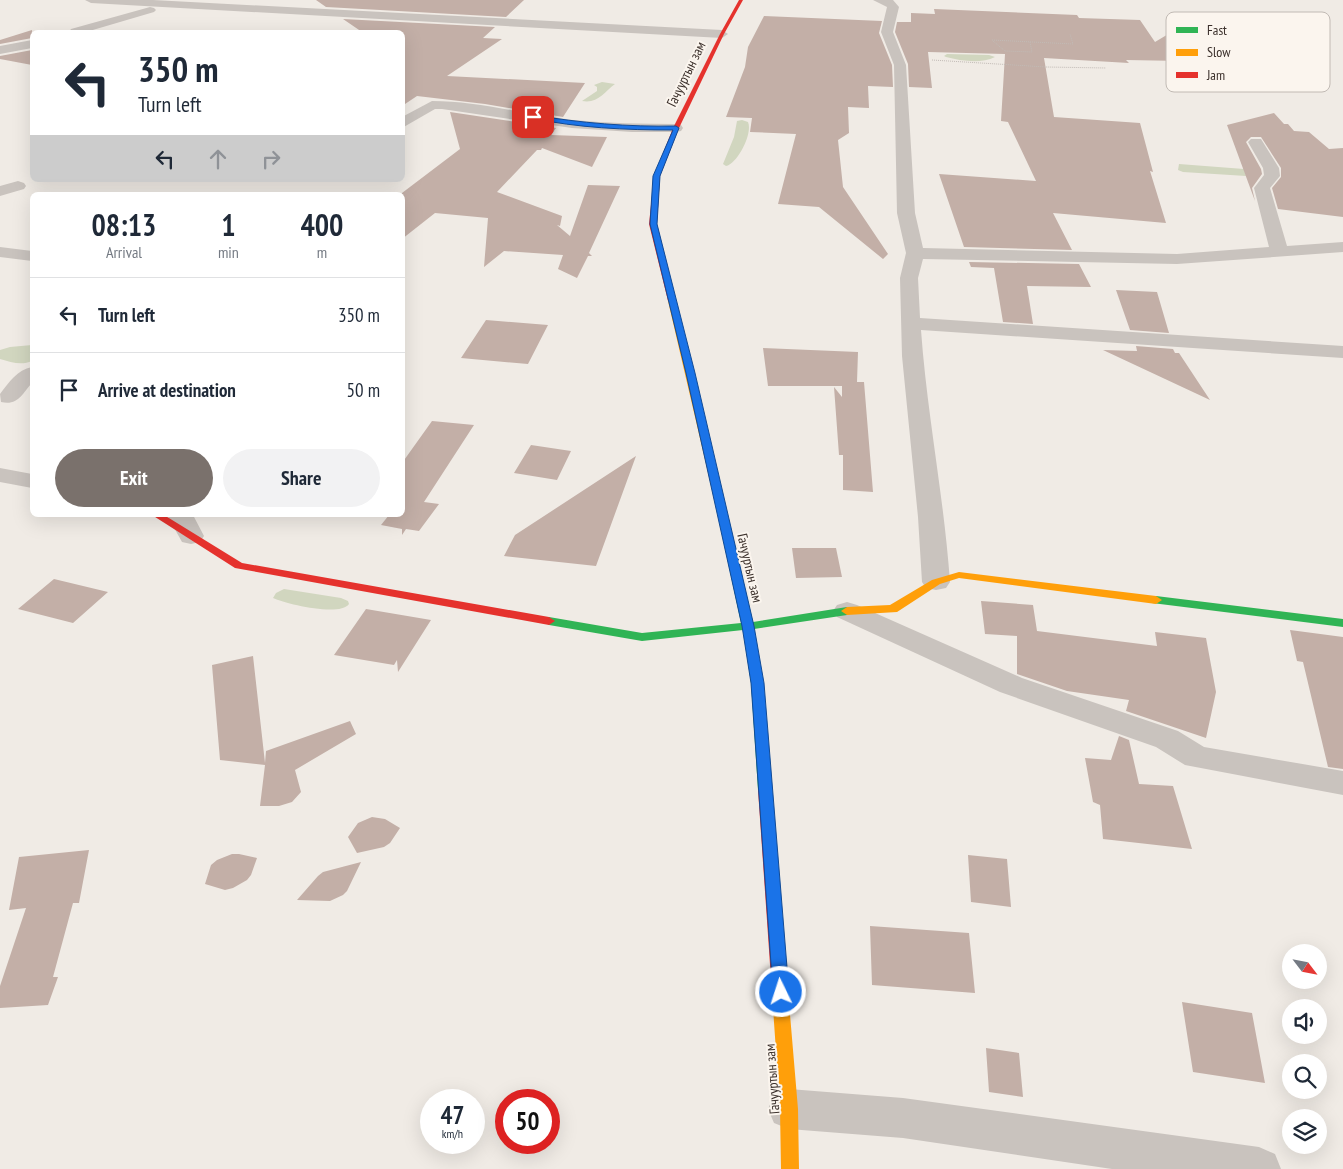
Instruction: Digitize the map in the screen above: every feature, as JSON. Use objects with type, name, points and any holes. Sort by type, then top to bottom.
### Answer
[{"type":"main road","name":"Гачууртын зам","points":[[741,0],[722,34],[676,128],[656,176],[653,224],[690,373],[748,626],[758,683],[789,1109],[790,1169]]},
{"type":"main road","points":[[163,517],[185,525],[239,566],[642,637],[748,626],[848,611],[893,609],[936,582],[959,575],[1343,623]]},
{"type":"street","points":[[91,0],[722,34]]},
{"type":"street","points":[[880,0],[888,2],[893,7],[887,32],[900,64],[906,213],[915,253],[909,278],[912,364],[934,531],[936,582]]},
{"type":"street","points":[[82,30],[167,5]]},
{"type":"street","points":[[0,50],[30,44]]},
{"type":"street","points":[[405,122],[432,105],[442,104],[519,114],[572,124],[632,128],[676,128]]},
{"type":"street","points":[[1256,142],[1271,168],[1272,176],[1265,182],[1262,188],[1279,252]]},
{"type":"street","points":[[0,191],[18,186]]},
{"type":"street","points":[[915,253],[1177,259],[1343,247]]},
{"type":"street","points":[[0,252],[30,256]]},
{"type":"street","points":[[910,323],[1343,352]]},
{"type":"street","points":[[4,396],[30,374]]},
{"type":"street","points":[[4,396],[30,402]]},
{"type":"street","points":[[0,475],[30,481]]},
{"type":"street","points":[[848,611],[1011,685],[1168,739],[1196,757],[1343,783]]},
{"type":"street","points":[[789,1109],[902,1118],[1259,1169]]},
{"type":"path","points":[[1030,42],[1032,52],[1005,51],[992,40],[1073,44],[1070,34]]},
{"type":"path","points":[[932,60],[1046,67],[1106,68]]},
{"type":"green space","points":[[947,54],[989,55],[995,57],[984,61],[971,61],[944,56]]},
{"type":"green space","points":[[602,82],[615,84],[597,99],[582,101],[597,91],[597,87],[594,85]]},
{"type":"green space","points":[[737,121],[748,122],[749,127],[746,140],[740,154],[731,164],[726,166],[723,164],[734,137]]},
{"type":"green space","points":[[1179,164],[1244,169],[1246,176],[1183,172],[1178,170]]},
{"type":"green space","points":[[30,345],[30,362],[20,363],[0,359],[0,350]]},
{"type":"green space","points":[[284,589],[341,598],[348,601],[349,604],[344,608],[324,609],[300,606],[273,598],[276,593]]},
{"type":"building","points":[[316,0],[524,0],[506,17],[326,7]]},
{"type":"building","points":[[934,9],[1077,15],[1079,18],[1140,20],[1155,42],[1166,35],[1166,61],[1126,60],[1129,63],[1044,58],[1054,117],[1140,123],[1153,172],[1150,171],[1166,223],[1053,213],[1072,250],[964,247],[939,174],[1036,181],[1008,122],[1001,121],[1005,54],[928,52],[932,88],[909,87],[908,64],[895,32],[897,22],[911,22],[911,13],[935,14]]},
{"type":"building","points":[[764,16],[882,21],[879,33],[892,65],[893,87],[868,86],[869,108],[848,107],[849,133],[838,140],[843,187],[888,254],[883,259],[819,207],[778,204],[796,134],[750,132],[752,118],[726,117],[745,67],[748,47]]},
{"type":"building","points":[[343,19],[495,27],[483,38],[502,39],[447,76],[585,83],[563,117],[485,104],[417,96],[405,104],[405,30],[359,30]]},
{"type":"building","points":[[30,31],[30,38],[0,44],[0,40]]},
{"type":"building","points":[[30,50],[30,65],[0,59],[0,56]]},
{"type":"building","points":[[450,112],[556,128],[551,135],[607,137],[592,167],[542,148],[537,150],[497,192],[562,216],[560,226],[557,225],[570,236],[588,185],[620,186],[589,253],[592,256],[588,256],[577,278],[558,269],[563,255],[504,251],[484,267],[488,218],[435,213],[405,237],[405,192],[403,192],[460,149]]},
{"type":"building","points":[[1274,113],[1294,131],[1309,132],[1329,149],[1343,148],[1343,217],[1278,209],[1272,188],[1281,177],[1281,168],[1261,137],[1251,137],[1246,142],[1262,174],[1252,188],[1255,201],[1227,125]]},
{"type":"building","points":[[969,262],[1079,264],[1091,287],[1027,286],[1033,324],[1003,322],[994,268],[971,267]]},
{"type":"building","points":[[1116,290],[1157,292],[1169,333],[1130,330]]},
{"type":"building","points":[[486,320],[548,325],[528,364],[461,358]]},
{"type":"building","points":[[1136,346],[1173,349],[1175,353],[1179,353],[1210,400],[1103,350],[1137,351]]},
{"type":"building","points":[[763,348],[858,352],[857,382],[864,382],[873,492],[843,490],[843,455],[839,455],[834,387],[842,397],[842,386],[768,386]]},
{"type":"building","points":[[432,421],[474,425],[424,502],[439,504],[419,531],[406,529],[402,535],[402,529],[381,525],[387,517],[405,517],[405,459]]},
{"type":"building","points":[[531,445],[571,451],[557,480],[514,473]]},
{"type":"building","points":[[636,456],[596,566],[504,556],[515,535]]},
{"type":"building","points":[[792,548],[836,548],[842,577],[796,578]]},
{"type":"building","points":[[54,579],[108,592],[73,623],[18,609]]},
{"type":"building","points":[[981,601],[1033,605],[1037,631],[1157,646],[1155,632],[1206,638],[1216,692],[1206,738],[1126,711],[1129,700],[1067,691],[1017,674],[1017,636],[985,634]]},
{"type":"building","points":[[366,609],[431,620],[398,672],[397,660],[394,665],[334,655]]},
{"type":"building","points":[[1290,630],[1343,637],[1343,769],[1328,767],[1303,662],[1297,661]]},
{"type":"building","points":[[253,656],[265,763],[266,751],[350,721],[356,734],[295,770],[301,792],[292,802],[279,806],[260,806],[265,765],[220,760],[212,665]]},
{"type":"building","points":[[1119,736],[1129,740],[1139,784],[1173,786],[1192,849],[1103,839],[1100,805],[1093,802],[1085,758],[1111,760]]},
{"type":"building","points":[[372,817],[385,819],[400,828],[390,843],[384,847],[357,853],[348,837],[358,823]]},
{"type":"building","points":[[89,850],[79,903],[73,903],[53,977],[58,977],[48,1005],[0,1008],[0,986],[26,908],[9,910],[19,857]]},
{"type":"building","points":[[232,854],[257,858],[251,875],[247,880],[225,890],[205,884],[211,865],[217,860]]},
{"type":"building","points":[[968,855],[1007,859],[1011,907],[971,902]]},
{"type":"building","points":[[361,862],[347,891],[343,895],[330,901],[297,900],[323,872]]},
{"type":"building","points":[[870,926],[969,933],[975,993],[872,985]]},
{"type":"building","points":[[1182,1002],[1252,1013],[1265,1083],[1193,1072]]},
{"type":"building","points":[[986,1048],[1019,1053],[1023,1097],[989,1092]]},
{"type":"traffic: fast","points":[[724,520],[748,626],[757,683],[765,790]]},
{"type":"traffic: fast","points":[[1156,600],[1343,623]]},
{"type":"traffic: fast","points":[[549,621],[642,637],[748,626],[847,611]]},
{"type":"traffic: slow","points":[[672,301],[724,520]]},
{"type":"traffic: slow","points":[[847,611],[893,609],[936,582],[959,575],[1156,600]]},
{"type":"traffic: slow","points":[[779,979],[789,1109],[790,1169]]},
{"type":"traffic: jam","points":[[672,301],[653,224],[657,176],[676,128],[722,34],[741,0]]},
{"type":"traffic: jam","points":[[160,517],[239,566],[549,621]]},
{"type":"traffic: jam","points":[[765,790],[779,979]]},
{"type":"route","points":[[533,117],[584,125],[676,128],[656,176],[653,224],[690,373],[748,626],[758,683],[781,992]]}]
